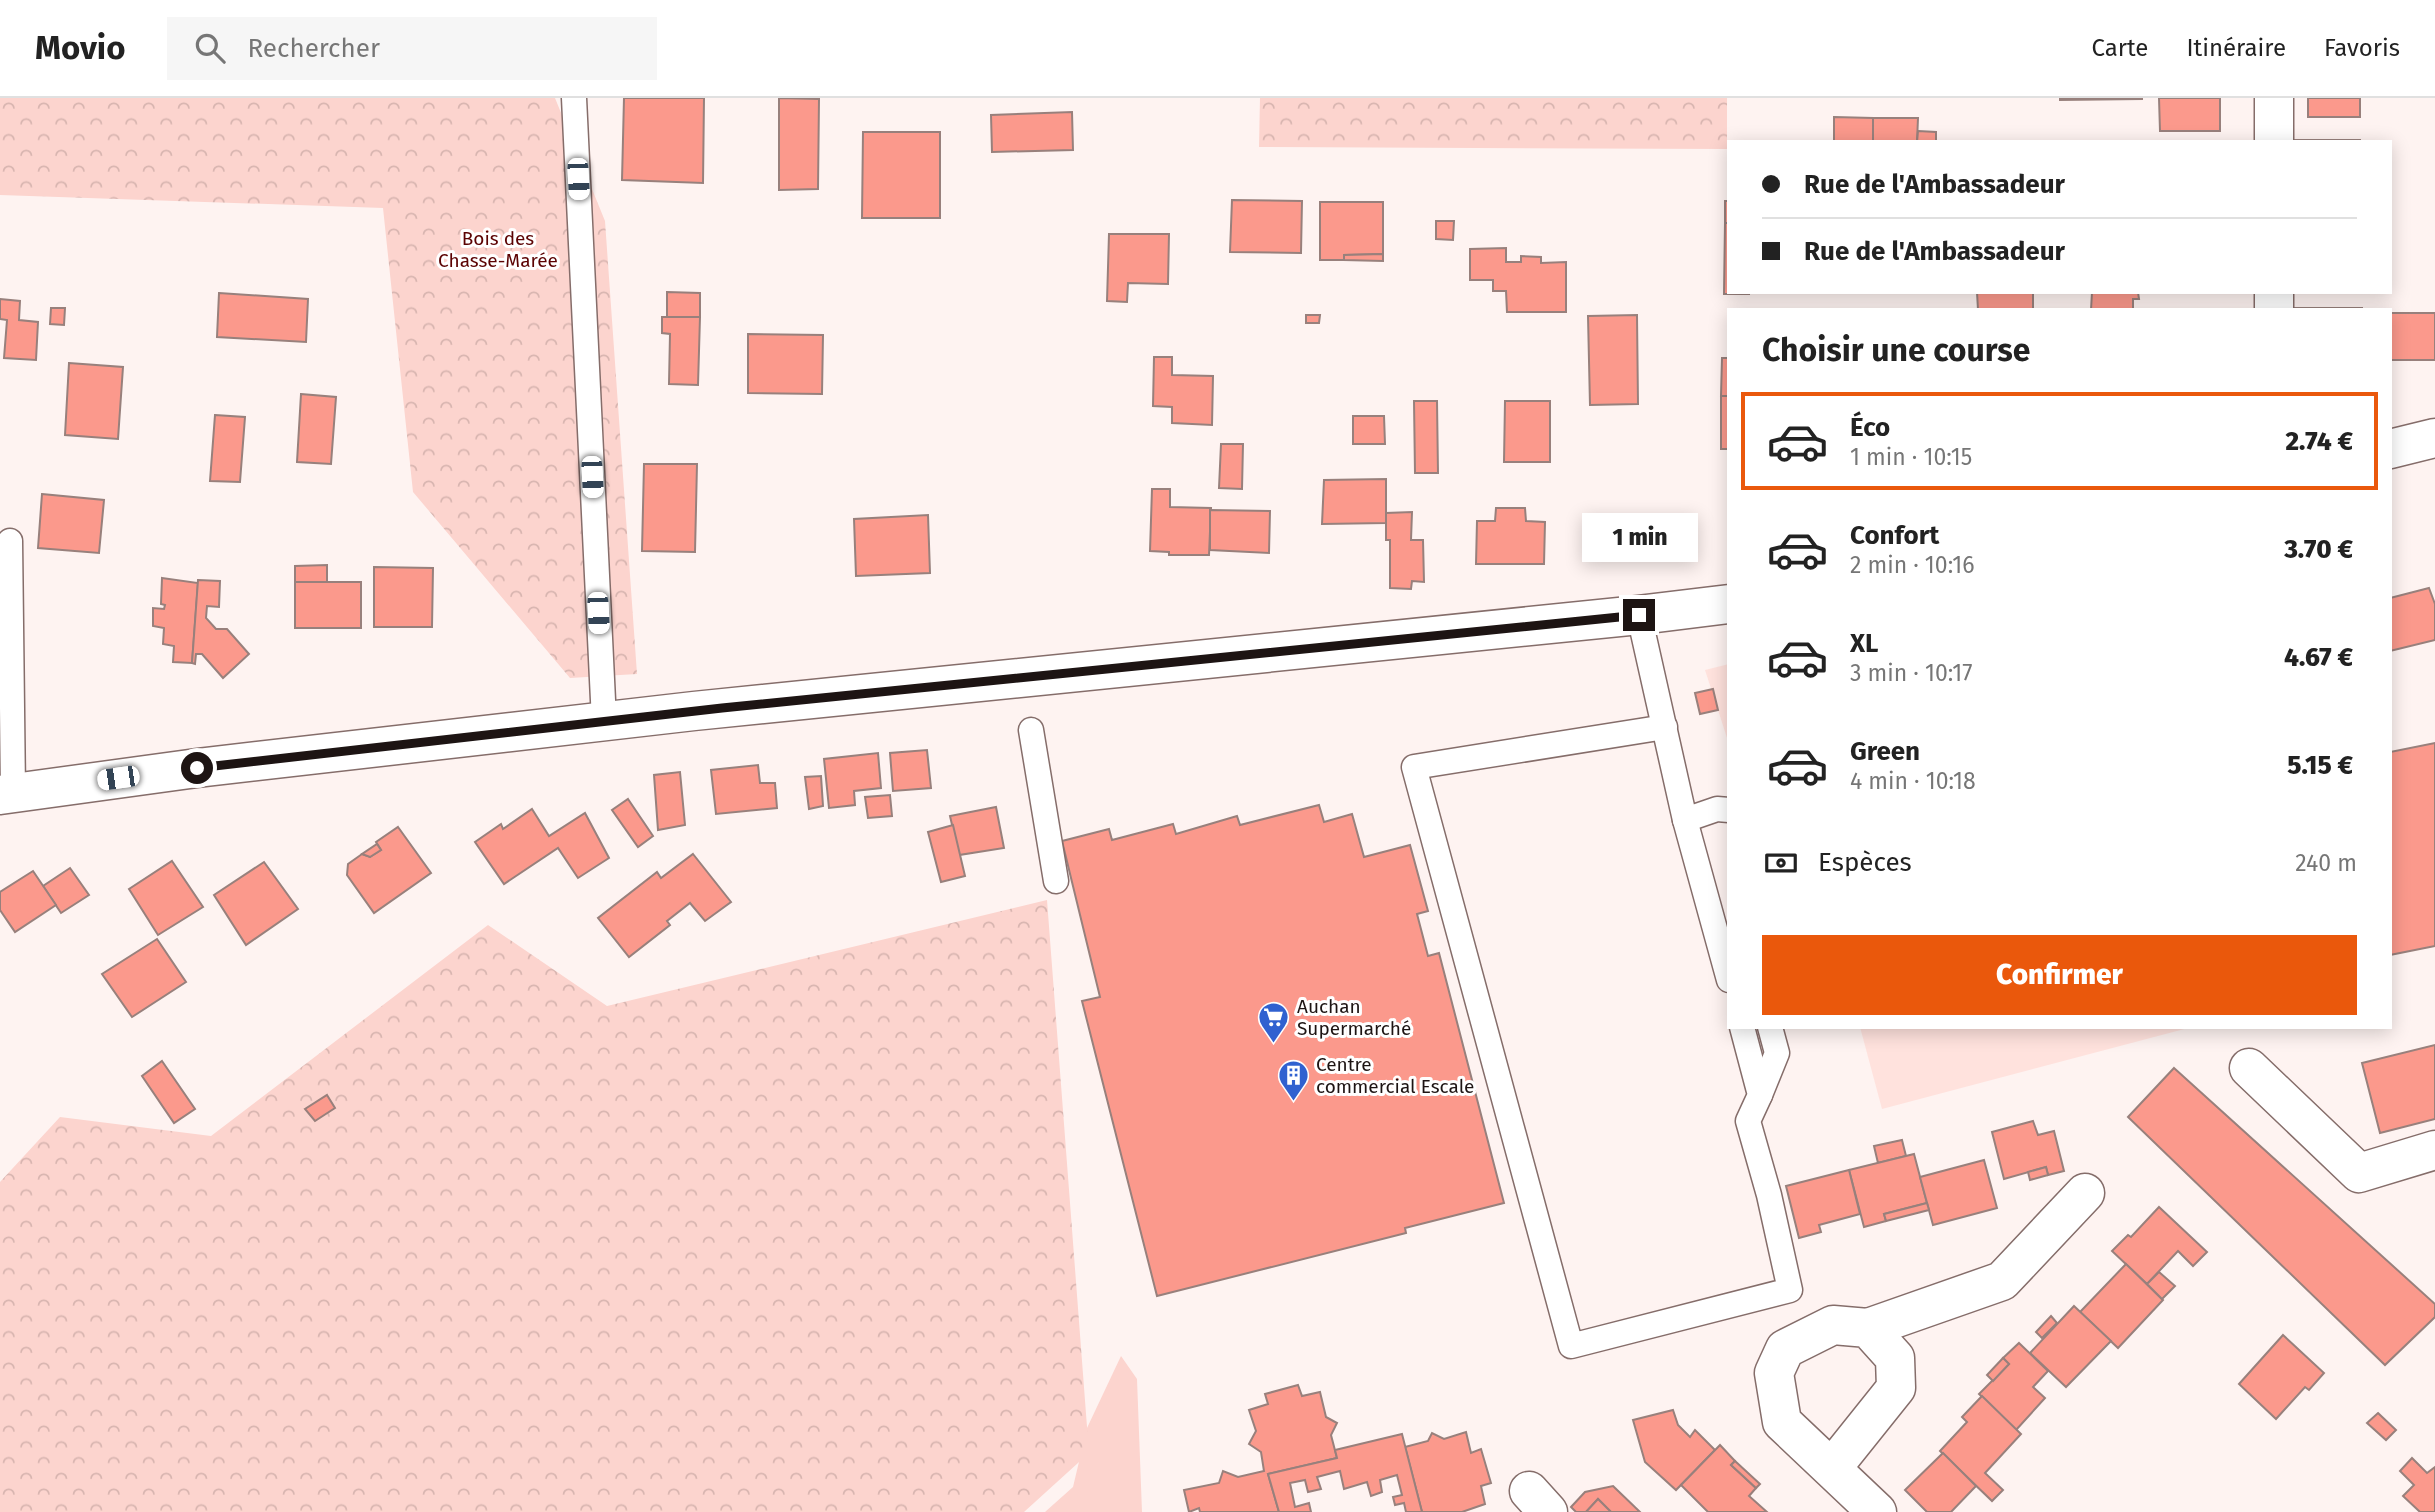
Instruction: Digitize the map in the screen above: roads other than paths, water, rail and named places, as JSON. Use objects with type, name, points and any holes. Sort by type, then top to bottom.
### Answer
[{"type":"main road","points":[[2274,98],[2274,140]]},
{"type":"main road","points":[[2392,449],[2435,438]]},
{"type":"main road","points":[[6,793],[604,721],[1727,604]]},
{"type":"main road","points":[[2249,1068],[2359,1173],[2435,1150]]},
{"type":"main road","points":[[1877,1512],[1782,1422],[1774,1373],[1785,1349],[1833,1325],[1868,1328],[2002,1281],[2085,1193]]},
{"type":"main road","points":[[1832,1468],[1896,1388],[1895,1358],[1868,1328]]},
{"type":"lane","points":[[574,98],[604,721]]},
{"type":"lane","points":[[6,793],[10,541]]},
{"type":"lane","points":[[1639,615],[1685,820],[1727,973]]},
{"type":"lane","points":[[1665,727],[1414,767],[1571,1346],[1790,1290],[1769,1195],[1748,1121],[1777,1053],[1771,1029]]},
{"type":"lane","points":[[1031,730],[1056,881]]},
{"type":"lane","points":[[1685,820],[1717,809],[1727,810]]},
{"type":"lane","points":[[1743,1029],[1760,1095]]},
{"type":"place","name":"Auchan Supermarché","points":[[1274,1044]]},
{"type":"place","name":"Centre commercial Escale","points":[[1293,1102]]},
{"type":"park label","name":"Bois des Chasse-Marée","points":[[498,249]]}]
